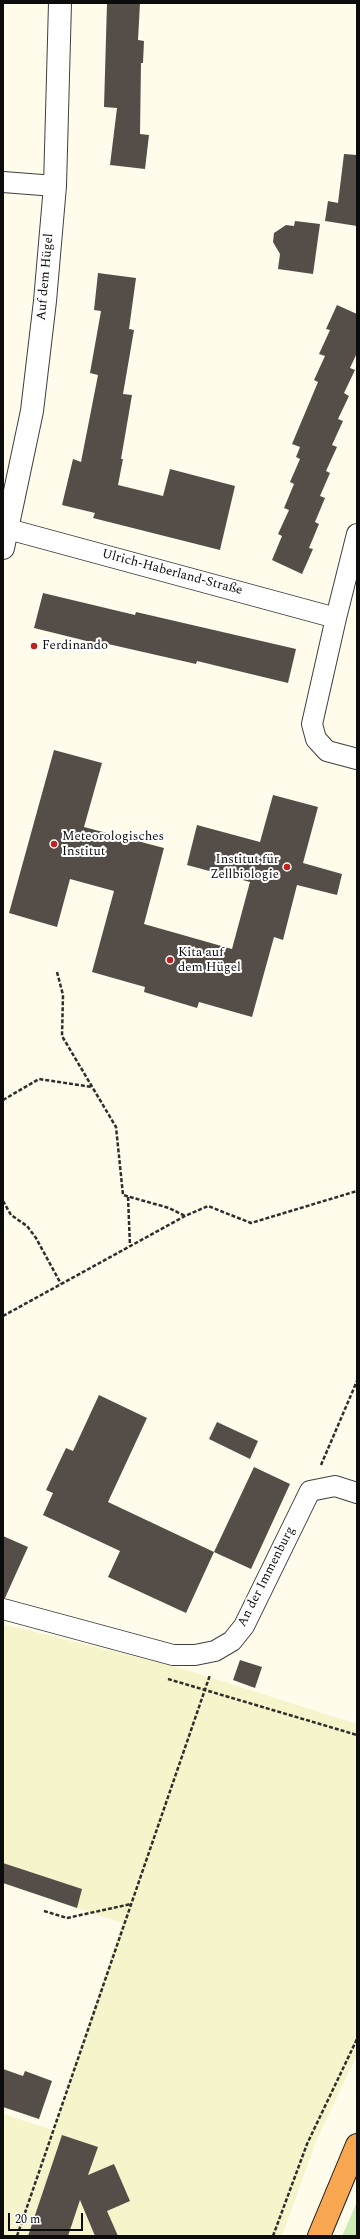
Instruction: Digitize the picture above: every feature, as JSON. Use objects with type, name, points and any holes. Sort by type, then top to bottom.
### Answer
[{"type":"highway","points":[[319,2236],[357,2145]]},
{"type":"street","name":"Auf dem Hügel","points":[[6,538],[32,412],[45,301],[54,186],[60,3]]},
{"type":"street","points":[[3,182],[54,186]]},
{"type":"street","points":[[357,534],[312,724],[316,738],[327,751],[357,759]]},
{"type":"street","name":"Ulrich-Haberland-Straße","points":[[6,538],[336,618]]},
{"type":"street","points":[[310,1491],[335,1486],[357,1493]]},
{"type":"street","name":"An der Immenburg","points":[[3,1608],[173,1656],[195,1655],[215,1651],[232,1641],[244,1626],[310,1491]]},
{"type":"path","points":[[57,972],[63,995],[62,1036],[116,1127],[123,1195],[169,1208],[185,1216]]},
{"type":"path","points":[[3,1100],[39,1079],[93,1087]]},
{"type":"path","points":[[3,1316],[185,1216],[208,1206],[251,1223],[357,1191]]},
{"type":"path","points":[[128,1197],[130,1246]]},
{"type":"path","points":[[3,1201],[11,1215],[26,1226],[36,1238],[61,1284]]},
{"type":"path","points":[[310,1491],[357,1380]]},
{"type":"path","points":[[17,2236],[205,1691],[215,1651]]},
{"type":"path","points":[[160,1677],[357,1735]]},
{"type":"path","points":[[44,1911],[67,1918],[131,1904]]},
{"type":"path","points":[[273,2236],[307,2144],[357,2039]]},
{"type":"shaded area","points":[[3,1624],[177,1667],[357,1724],[357,2055],[316,2141],[282,2236],[3,2236],[3,2114],[53,2130],[122,1923],[3,1883]]},
{"type":"green space","points":[[357,2202],[357,2236],[342,2236]]},
{"type":"building","points":[[107,3],[140,3],[138,40],[144,41],[143,63],[141,63],[140,134],[149,135],[145,169],[110,165],[117,108],[104,107]]},
{"type":"building","points":[[344,154],[357,155],[357,226],[325,221],[328,201],[338,203]]},
{"type":"building","points":[[295,221],[320,224],[313,274],[278,269],[280,254],[273,242],[274,233],[286,225],[294,226]]},
{"type":"building","points":[[98,273],[136,278],[129,329],[134,330],[123,394],[132,395],[118,485],[163,496],[170,469],[235,486],[220,550],[93,518],[95,513],[62,505],[73,459],[81,462],[98,375],[90,373],[101,311],[94,310]]},
{"type":"building","points":[[337,305],[357,314],[357,353],[350,368],[355,370],[344,393],[349,396],[338,419],[343,421],[332,445],[337,447],[326,471],[330,473],[320,496],[325,498],[315,522],[319,524],[309,548],[313,549],[302,574],[272,560],[282,536],[278,534],[289,510],[284,508],[294,484],[290,482],[300,459],[296,457],[300,447],[292,444],[318,382],[314,380],[325,356],[319,354],[330,330],[326,329]]},
{"type":"building","points":[[43,593],[135,615],[136,612],[296,649],[288,683],[197,661],[196,664],[108,644],[107,646],[34,628]]},
{"type":"building","points":[[54,750],[102,763],[84,827],[164,848],[144,924],[232,949],[250,882],[187,865],[197,825],[260,842],[273,795],[318,807],[303,863],[342,874],[337,895],[297,885],[283,940],[274,937],[252,1017],[199,1002],[197,1008],[144,992],[145,987],[92,972],[114,891],[70,879],[57,927],[9,913]]},
{"type":"building","points":[[99,1395],[147,1418],[108,1502],[214,1552],[186,1613],[108,1577],[120,1551],[43,1515],[53,1493],[46,1490],[66,1448],[73,1451]]},
{"type":"building","points":[[217,1422],[258,1441],[250,1459],[209,1439]]},
{"type":"building","points":[[254,1467],[290,1484],[251,1569],[214,1552]]},
{"type":"building","points":[[3,1536],[28,1547],[5,1598],[3,1598]]},
{"type":"building","points":[[240,1660],[262,1667],[255,1688],[233,1680]]},
{"type":"building","points":[[3,1863],[82,1889],[77,1908],[3,1883]]},
{"type":"building","points":[[3,2069],[23,2076],[25,2071],[52,2081],[39,2119],[3,2107]]},
{"type":"building","points":[[62,2135],[98,2147],[88,2175],[114,2164],[130,2201],[107,2211],[118,2236],[95,2236],[80,2200],[68,2236],[28,2236]]},
{"type":"place","name":"Ferdinando","points":[[34,646]]},
{"type":"place","name":"Meteorologisches Institut","points":[[54,844]]},
{"type":"place","name":"Institut für Zellbiologie","points":[[287,867]]},
{"type":"place","name":"Kita auf dem Hügel","points":[[170,960]]}]
